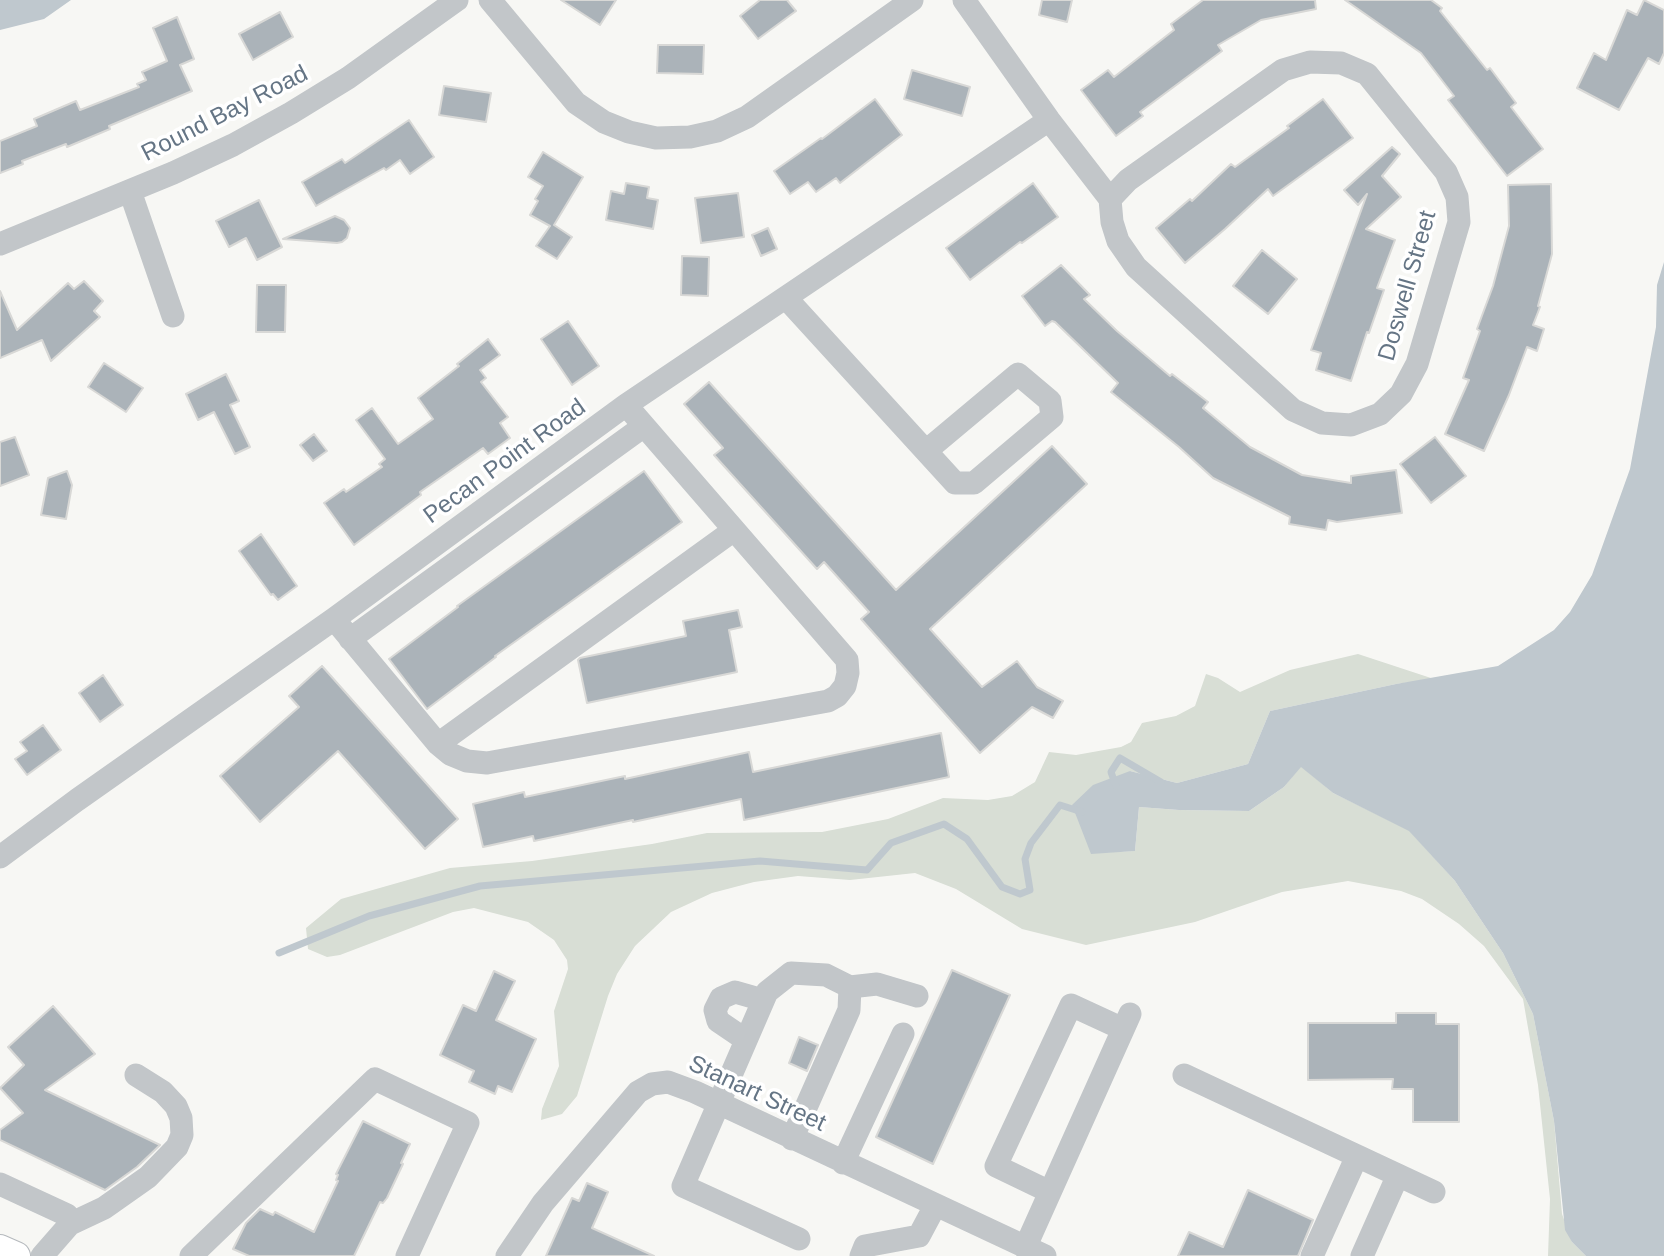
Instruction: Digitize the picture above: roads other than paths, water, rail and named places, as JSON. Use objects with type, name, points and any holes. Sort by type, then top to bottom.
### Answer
[{"type":"main road","points":[[0,1249],[16,1256]]},
{"type":"street","name":"Round Bay Road","points":[[0,244],[233,145],[348,78],[457,0]]},
{"type":"street","points":[[490,0],[576,103],[604,122],[629,132],[656,138],[690,138],[717,131],[747,117],[912,0]]},
{"type":"street","name":"Doswell Street","points":[[964,0],[1049,120],[1110,199],[1112,222],[1118,241],[1136,267],[1293,410],[1322,423],[1351,425],[1380,414],[1401,394],[1417,364],[1459,222],[1457,197],[1446,172],[1367,74],[1341,63],[1331,62],[1310,62],[1283,70],[1128,180],[1110,199]]},
{"type":"street","name":"Pecan Point Road","points":[[0,857],[334,619],[626,405],[1049,120]]},
{"type":"street","points":[[130,191],[173,316]]},
{"type":"street","points":[[786,298],[955,484],[975,483],[1052,417],[1050,401],[1018,374],[926,451]]},
{"type":"street","points":[[334,619],[438,744],[450,754],[467,761],[487,763],[828,701],[837,696],[845,686],[848,673],[846,660],[626,405]]},
{"type":"street","points":[[350,639],[644,426]]},
{"type":"street","points":[[438,744],[734,530]]},
{"type":"street","points":[[799,1239],[683,1185],[763,1000],[767,992],[791,973],[826,975],[850,987],[877,984],[917,996]]},
{"type":"street","points":[[792,1139],[849,1010],[850,987]]},
{"type":"street","points":[[746,1040],[718,1021],[715,1010],[721,998],[735,992],[763,1000]]},
{"type":"street","points":[[1037,1253],[1050,1192],[1126,1021],[1071,1005],[996,1166],[1050,1192]]},
{"type":"street","points":[[843,1163],[903,1034]]},
{"type":"street","points":[[42,1256],[69,1224],[104,1208],[148,1177],[177,1147],[182,1135],[181,1118],[176,1106],[163,1092],[136,1075]]},
{"type":"street","points":[[1184,1075],[1434,1192]]},
{"type":"street","points":[[191,1256],[375,1079],[468,1124],[407,1256]]},
{"type":"street","name":"Stanart Street","points":[[507,1256],[543,1203],[638,1092],[652,1084],[668,1082],[719,1103],[1037,1253]]},
{"type":"street","points":[[1311,1256],[1357,1156]]},
{"type":"street","points":[[1362,1256],[1398,1175]]},
{"type":"street","points":[[0,1184],[67,1215],[69,1224]]},
{"type":"street","points":[[861,1256],[865,1246],[919,1236],[935,1206]]},
{"type":"waterway","points":[[1116,786],[1111,772],[1120,758],[1161,782]]},
{"type":"waterway","points":[[279,953],[369,916],[480,886],[760,861],[867,870],[891,843],[944,824],[967,839],[1002,887],[1020,894],[1030,890],[1025,859],[1031,843],[1060,805],[1082,812]]}]
